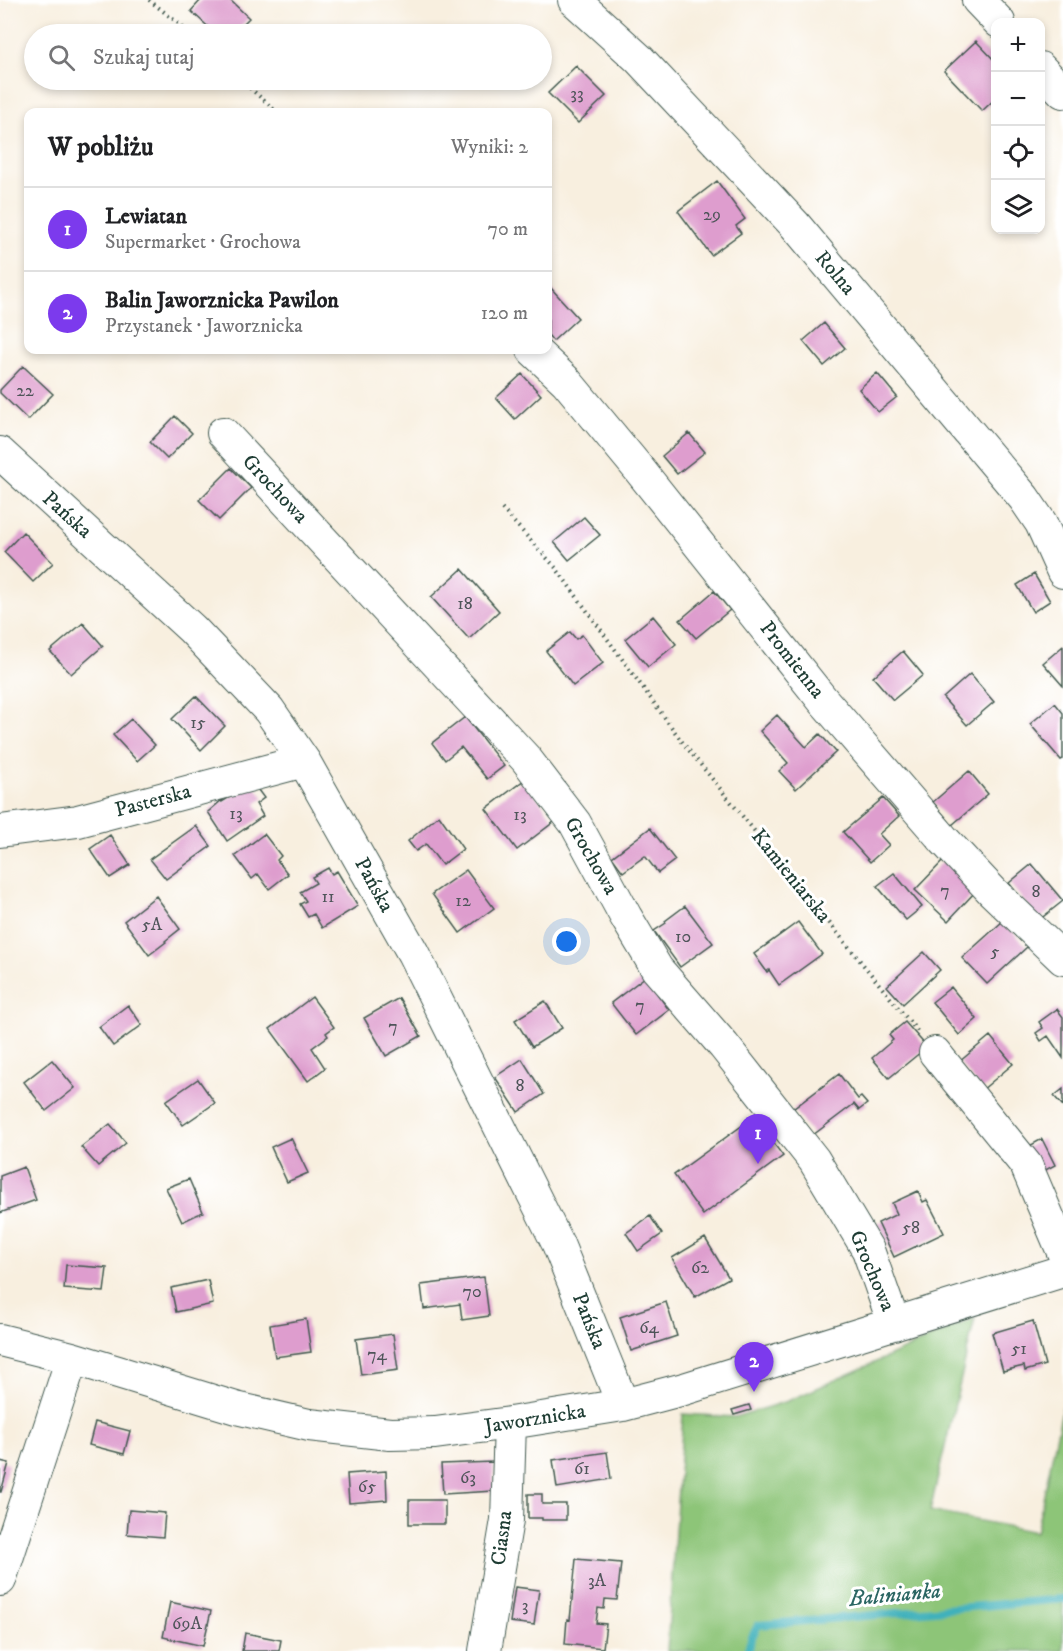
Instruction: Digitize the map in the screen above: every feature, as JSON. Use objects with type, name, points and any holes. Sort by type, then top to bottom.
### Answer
[{"type":"street","name":"Rolna","points":[[574,0],[639,59],[795,225],[1024,498],[1041,524],[1063,572]]},
{"type":"street","points":[[978,0],[995,18]]},
{"type":"street","points":[[1045,72],[1063,92]]},
{"type":"street","name":"Promienna","points":[[537,354],[566,381],[822,699],[944,840],[993,892],[1063,959]]},
{"type":"street","name":"Grochowa","points":[[223,433],[526,759],[575,823],[657,969],[724,1046],[814,1160],[867,1250],[894,1324]]},
{"type":"street","name":"Pańska","points":[[0,453],[192,629],[269,710],[304,761],[412,953],[558,1244],[623,1405]]},
{"type":"street","name":"Pasterska","points":[[0,831],[78,821],[304,761]]},
{"type":"street","points":[[935,1053],[1026,1165],[1063,1252]]},
{"type":"street","name":"Jaworznicka","points":[[0,1340],[72,1358],[236,1408],[309,1425],[390,1434],[435,1433],[623,1405],[695,1385],[1063,1271]]},
{"type":"street","points":[[0,1580],[72,1358]]},
{"type":"street","name":"Ciasna","points":[[485,1651],[507,1520],[510,1423]]},
{"type":"path","points":[[149,0],[179,24]]},
{"type":"path","points":[[253,90],[273,108]]},
{"type":"path","name":"Kamieniarska","points":[[502,509],[556,568],[683,743],[935,1053]]},
{"type":"green space","points":[[975,1318],[930,1511],[1036,1532],[1063,1406],[1063,1651],[667,1651],[683,1414],[735,1417],[788,1401]]},
{"type":"building","points":[[201,0],[230,0],[249,18],[243,24],[205,24],[191,11]]},
{"type":"building","points":[[976,41],[991,57],[991,103],[982,111],[944,71]]},
{"type":"building","points":[[576,66],[606,96],[578,123],[548,93]]},
{"type":"building","points":[[717,181],[745,219],[736,226],[741,233],[711,255],[678,211]]},
{"type":"building","points":[[552,289],[578,318],[552,340]]},
{"type":"building","points":[[824,323],[845,348],[824,366],[803,341]]},
{"type":"building","points":[[23,366],[53,394],[28,420],[0,393],[0,390]]},
{"type":"building","points":[[877,373],[897,397],[878,412],[859,389]]},
{"type":"building","points":[[522,374],[541,395],[515,419],[496,398]]},
{"type":"building","points":[[175,416],[192,433],[167,459],[150,442]]},
{"type":"building","points":[[689,433],[705,452],[677,474],[662,456]]},
{"type":"building","points":[[231,468],[251,488],[219,520],[199,500]]},
{"type":"building","points":[[584,517],[600,535],[569,560],[554,542]]},
{"type":"building","points":[[23,532],[53,563],[33,582],[4,552]]},
{"type":"building","points":[[462,569],[499,611],[469,639],[431,597]]},
{"type":"building","points":[[1034,574],[1050,601],[1033,612],[1017,585]]},
{"type":"building","points":[[714,591],[730,610],[696,638],[680,620]]},
{"type":"building","points":[[653,616],[676,644],[648,667],[625,639]]},
{"type":"building","points":[[83,623],[103,646],[71,674],[50,651]]},
{"type":"building","points":[[570,632],[576,639],[582,635],[603,663],[573,686],[546,651]]},
{"type":"building","points":[[1063,646],[1063,686],[1043,663]]},
{"type":"building","points":[[903,651],[923,675],[893,700],[873,677]]},
{"type":"building","points":[[970,674],[994,702],[967,725],[943,698]]},
{"type":"building","points":[[196,696],[225,726],[201,750],[172,719]]},
{"type":"building","points":[[1055,703],[1063,713],[1063,759],[1061,760],[1030,724]]},
{"type":"building","points":[[777,715],[806,747],[820,734],[836,752],[796,789],[779,771],[788,763],[760,731]]},
{"type":"building","points":[[465,717],[504,766],[487,779],[461,747],[445,760],[432,743]]},
{"type":"building","points":[[131,719],[155,745],[137,761],[113,735]]},
{"type":"building","points":[[969,771],[988,794],[952,825],[933,802]]},
{"type":"building","points":[[524,780],[555,821],[517,850],[486,809]]},
{"type":"building","points":[[255,786],[264,798],[256,804],[263,816],[227,841],[208,812],[222,800],[222,802],[238,792]]},
{"type":"building","points":[[883,798],[899,816],[879,834],[889,845],[870,862],[843,832]]},
{"type":"building","points":[[439,815],[463,849],[442,865],[426,844],[416,851],[408,841]]},
{"type":"building","points":[[196,826],[211,846],[166,879],[150,859]]},
{"type":"building","points":[[650,828],[675,860],[658,873],[645,856],[623,872],[612,857]]},
{"type":"building","points":[[264,834],[281,856],[277,860],[288,874],[269,889],[258,874],[252,879],[235,856]]},
{"type":"building","points":[[110,835],[130,865],[110,878],[90,849]]},
{"type":"building","points":[[943,861],[975,892],[948,921],[915,890]]},
{"type":"building","points":[[1032,864],[1063,901],[1039,920],[1009,883]]},
{"type":"building","points":[[328,868],[332,874],[337,871],[358,906],[322,928],[314,914],[308,917],[300,904],[306,901],[300,892],[316,883],[312,877]]},
{"type":"building","points":[[466,870],[494,908],[460,933],[432,894]]},
{"type":"building","points":[[894,873],[922,907],[906,920],[877,886]]},
{"type":"building","points":[[156,896],[180,929],[149,955],[124,921]]},
{"type":"building","points":[[685,906],[713,943],[680,967],[654,931]]},
{"type":"building","points":[[1003,921],[1027,947],[987,984],[962,958]]},
{"type":"building","points":[[798,922],[822,954],[779,985],[754,954]]},
{"type":"building","points":[[924,952],[940,970],[903,1004],[887,986]]},
{"type":"building","points":[[645,977],[669,1010],[636,1035],[611,1003]]},
{"type":"building","points":[[951,987],[977,1019],[959,1035],[932,1002]]},
{"type":"building","points":[[312,997],[334,1027],[326,1033],[328,1036],[312,1048],[325,1068],[308,1081],[270,1029]]},
{"type":"building","points":[[399,998],[421,1036],[386,1056],[364,1018]]},
{"type":"building","points":[[545,1001],[562,1028],[532,1047],[515,1020]]},
{"type":"building","points":[[128,1005],[142,1025],[113,1046],[99,1027]]},
{"type":"building","points":[[1057,1009],[1063,1017],[1063,1058],[1048,1036],[1041,1041],[1036,1033],[1043,1028],[1039,1022]]},
{"type":"building","points":[[905,1022],[927,1047],[889,1078],[872,1058],[893,1040],[889,1035]]},
{"type":"building","points":[[990,1036],[1013,1064],[982,1090],[959,1062]]},
{"type":"building","points":[[522,1059],[544,1094],[518,1112],[495,1077]]},
{"type":"building","points":[[52,1060],[75,1088],[46,1111],[24,1082]]},
{"type":"building","points":[[839,1074],[858,1099],[861,1097],[867,1104],[859,1110],[854,1104],[813,1135],[793,1109]]},
{"type":"building","points":[[198,1079],[215,1103],[183,1125],[166,1101]]},
{"type":"building","points":[[1063,1089],[1063,1106],[1054,1096]]},
{"type":"building","points":[[754,1117],[783,1156],[703,1215],[674,1175]]},
{"type":"building","points":[[110,1124],[126,1143],[98,1166],[81,1147]]},
{"type":"building","points":[[291,1138],[308,1173],[287,1182],[271,1147]]},
{"type":"building","points":[[1042,1139],[1055,1165],[1038,1174],[1024,1149]]},
{"type":"building","points":[[24,1167],[36,1200],[0,1213],[0,1176]]},
{"type":"building","points":[[189,1179],[203,1212],[182,1222],[166,1188]]},
{"type":"building","points":[[918,1191],[923,1202],[927,1200],[944,1233],[894,1257],[878,1223],[897,1214],[892,1203]]},
{"type":"building","points":[[650,1216],[662,1234],[638,1251],[626,1233]]},
{"type":"building","points":[[705,1238],[729,1278],[695,1297],[672,1258]]},
{"type":"building","points":[[66,1265],[107,1268],[104,1292],[64,1289]]},
{"type":"building","points":[[484,1277],[489,1316],[462,1320],[460,1304],[424,1309],[421,1285]]},
{"type":"building","points":[[208,1280],[213,1304],[176,1312],[171,1288]]},
{"type":"building","points":[[666,1302],[677,1336],[631,1351],[620,1317]]},
{"type":"building","points":[[306,1319],[311,1352],[275,1357],[270,1325]]},
{"type":"building","points":[[1033,1321],[1045,1365],[1025,1371],[1024,1366],[1003,1371],[992,1333]]},
{"type":"building","points":[[393,1334],[398,1370],[361,1375],[356,1339]]},
{"type":"building","points":[[749,1405],[751,1410],[734,1415],[732,1410]]},
{"type":"building","points":[[95,1422],[130,1431],[124,1454],[89,1445]]},
{"type":"building","points":[[607,1452],[611,1479],[557,1488],[553,1460]]},
{"type":"building","points":[[0,1461],[9,1463],[1,1492],[0,1492]]},
{"type":"building","points":[[493,1462],[494,1491],[443,1494],[441,1464]]},
{"type":"building","points":[[386,1471],[387,1500],[349,1503],[347,1474]]},
{"type":"building","points":[[528,1494],[542,1494],[542,1504],[566,1504],[566,1520],[528,1518]]},
{"type":"building","points":[[409,1500],[445,1500],[445,1524],[409,1524]]},
{"type":"building","points":[[129,1510],[165,1513],[163,1537],[127,1534]]},
{"type":"building","points":[[576,1559],[621,1563],[617,1600],[605,1599],[604,1609],[598,1608],[596,1623],[606,1624],[603,1648],[565,1644],[567,1619],[570,1620]]},
{"type":"building","points":[[515,1587],[539,1590],[534,1625],[510,1622]]},
{"type":"building","points":[[170,1602],[211,1611],[203,1646],[163,1637]]},
{"type":"building","points":[[245,1633],[281,1640],[279,1651],[242,1651]]},
{"type":"waterway","name":"Balinianka","points":[[747,1651],[758,1625],[1063,1599]]},
{"type":"place","name":"Lewiatan","points":[[758,1164]]},
{"type":"place","name":"Balin Jaworznicka Pawilon","points":[[754,1392]]}]
